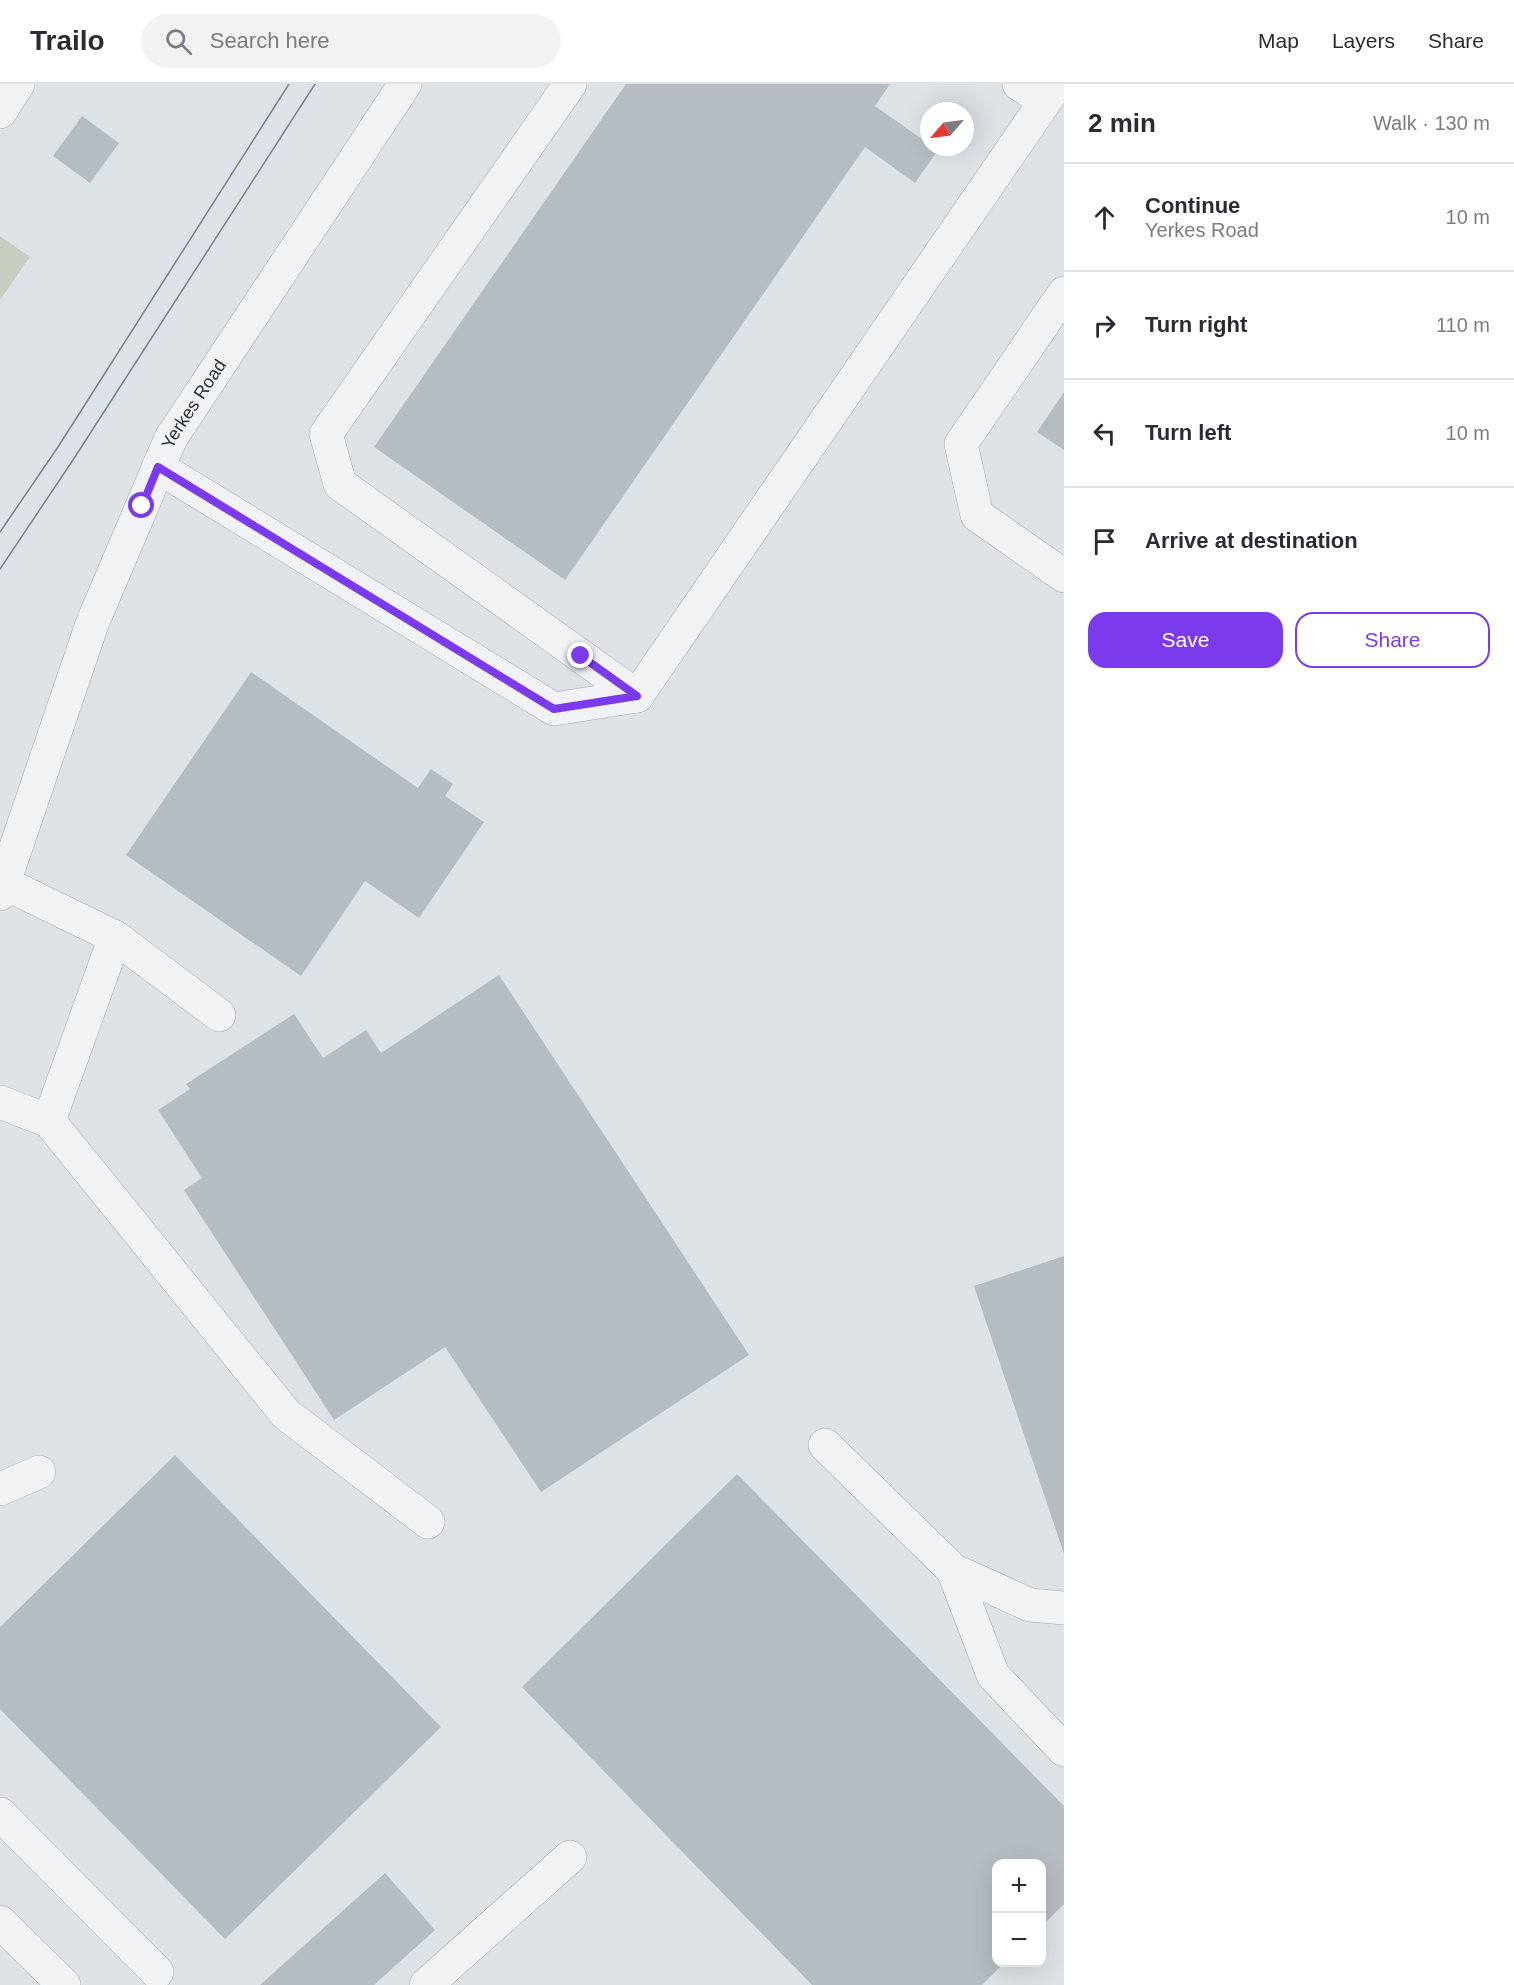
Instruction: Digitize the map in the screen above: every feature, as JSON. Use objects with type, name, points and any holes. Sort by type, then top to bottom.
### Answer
[{"type":"street","points":[[0,112],[18,84]]},
{"type":"street","name":"Yerkes Road","points":[[2,889],[92,624],[171,438],[405,84]]},
{"type":"street","points":[[570,84],[326,434],[340,484],[637,696]]},
{"type":"street","points":[[158,467],[554,709],[637,696],[1040,90]]},
{"type":"street","points":[[1064,293],[961,444],[977,514],[1064,576]]},
{"type":"street","points":[[2,889],[114,937],[219,1015]]},
{"type":"street","points":[[49,1121],[114,937]]},
{"type":"street","points":[[0,1102],[49,1121],[286,1414],[428,1522]]},
{"type":"street","points":[[825,1445],[953,1570],[1029,1605],[1064,1608]]},
{"type":"street","points":[[0,1489],[39,1472]]},
{"type":"street","points":[[953,1570],[993,1676],[1064,1750]]},
{"type":"street","points":[[0,1814],[157,1972]]},
{"type":"street","points":[[426,1985],[570,1857]]},
{"type":"street","points":[[0,1922],[64,1985]]},
{"type":"green space","points":[[0,236],[30,257],[0,300]]},
{"type":"building","points":[[626,84],[890,84],[875,106],[920,138],[920,156],[934,156],[915,183],[865,147],[565,580],[374,447]]},
{"type":"building","points":[[82,116],[119,143],[90,183],[53,156]]},
{"type":"building","points":[[1064,392],[1064,450],[1037,432]]},
{"type":"building","points":[[251,672],[418,788],[431,769],[453,784],[445,796],[484,822],[419,918],[365,881],[301,976],[126,855]]},
{"type":"building","points":[[499,975],[749,1355],[541,1492],[445,1347],[334,1420],[184,1190],[202,1178],[158,1110],[190,1089],[186,1084],[294,1014],[323,1058],[366,1030],[381,1053]]},
{"type":"building","points":[[1064,1256],[1064,1554],[974,1286]]},
{"type":"building","points":[[175,1455],[441,1727],[225,1939],[0,1709],[0,1627]]},
{"type":"building","points":[[737,1474],[1064,1806],[1064,1904],[1046,1922],[1046,1859],[992,1859],[992,1967],[1000,1967],[982,1985],[812,1985],[522,1687]]},
{"type":"building","points":[[385,1873],[435,1930],[374,1985],[260,1985]]},
{"type":"tram line","points":[[0,532],[58,447],[289,84]]},
{"type":"tram line","points":[[0,569],[73,460],[315,84]]},
{"type":"route","points":[[142,506],[158,467],[554,709],[637,696],[581,656]]}]
